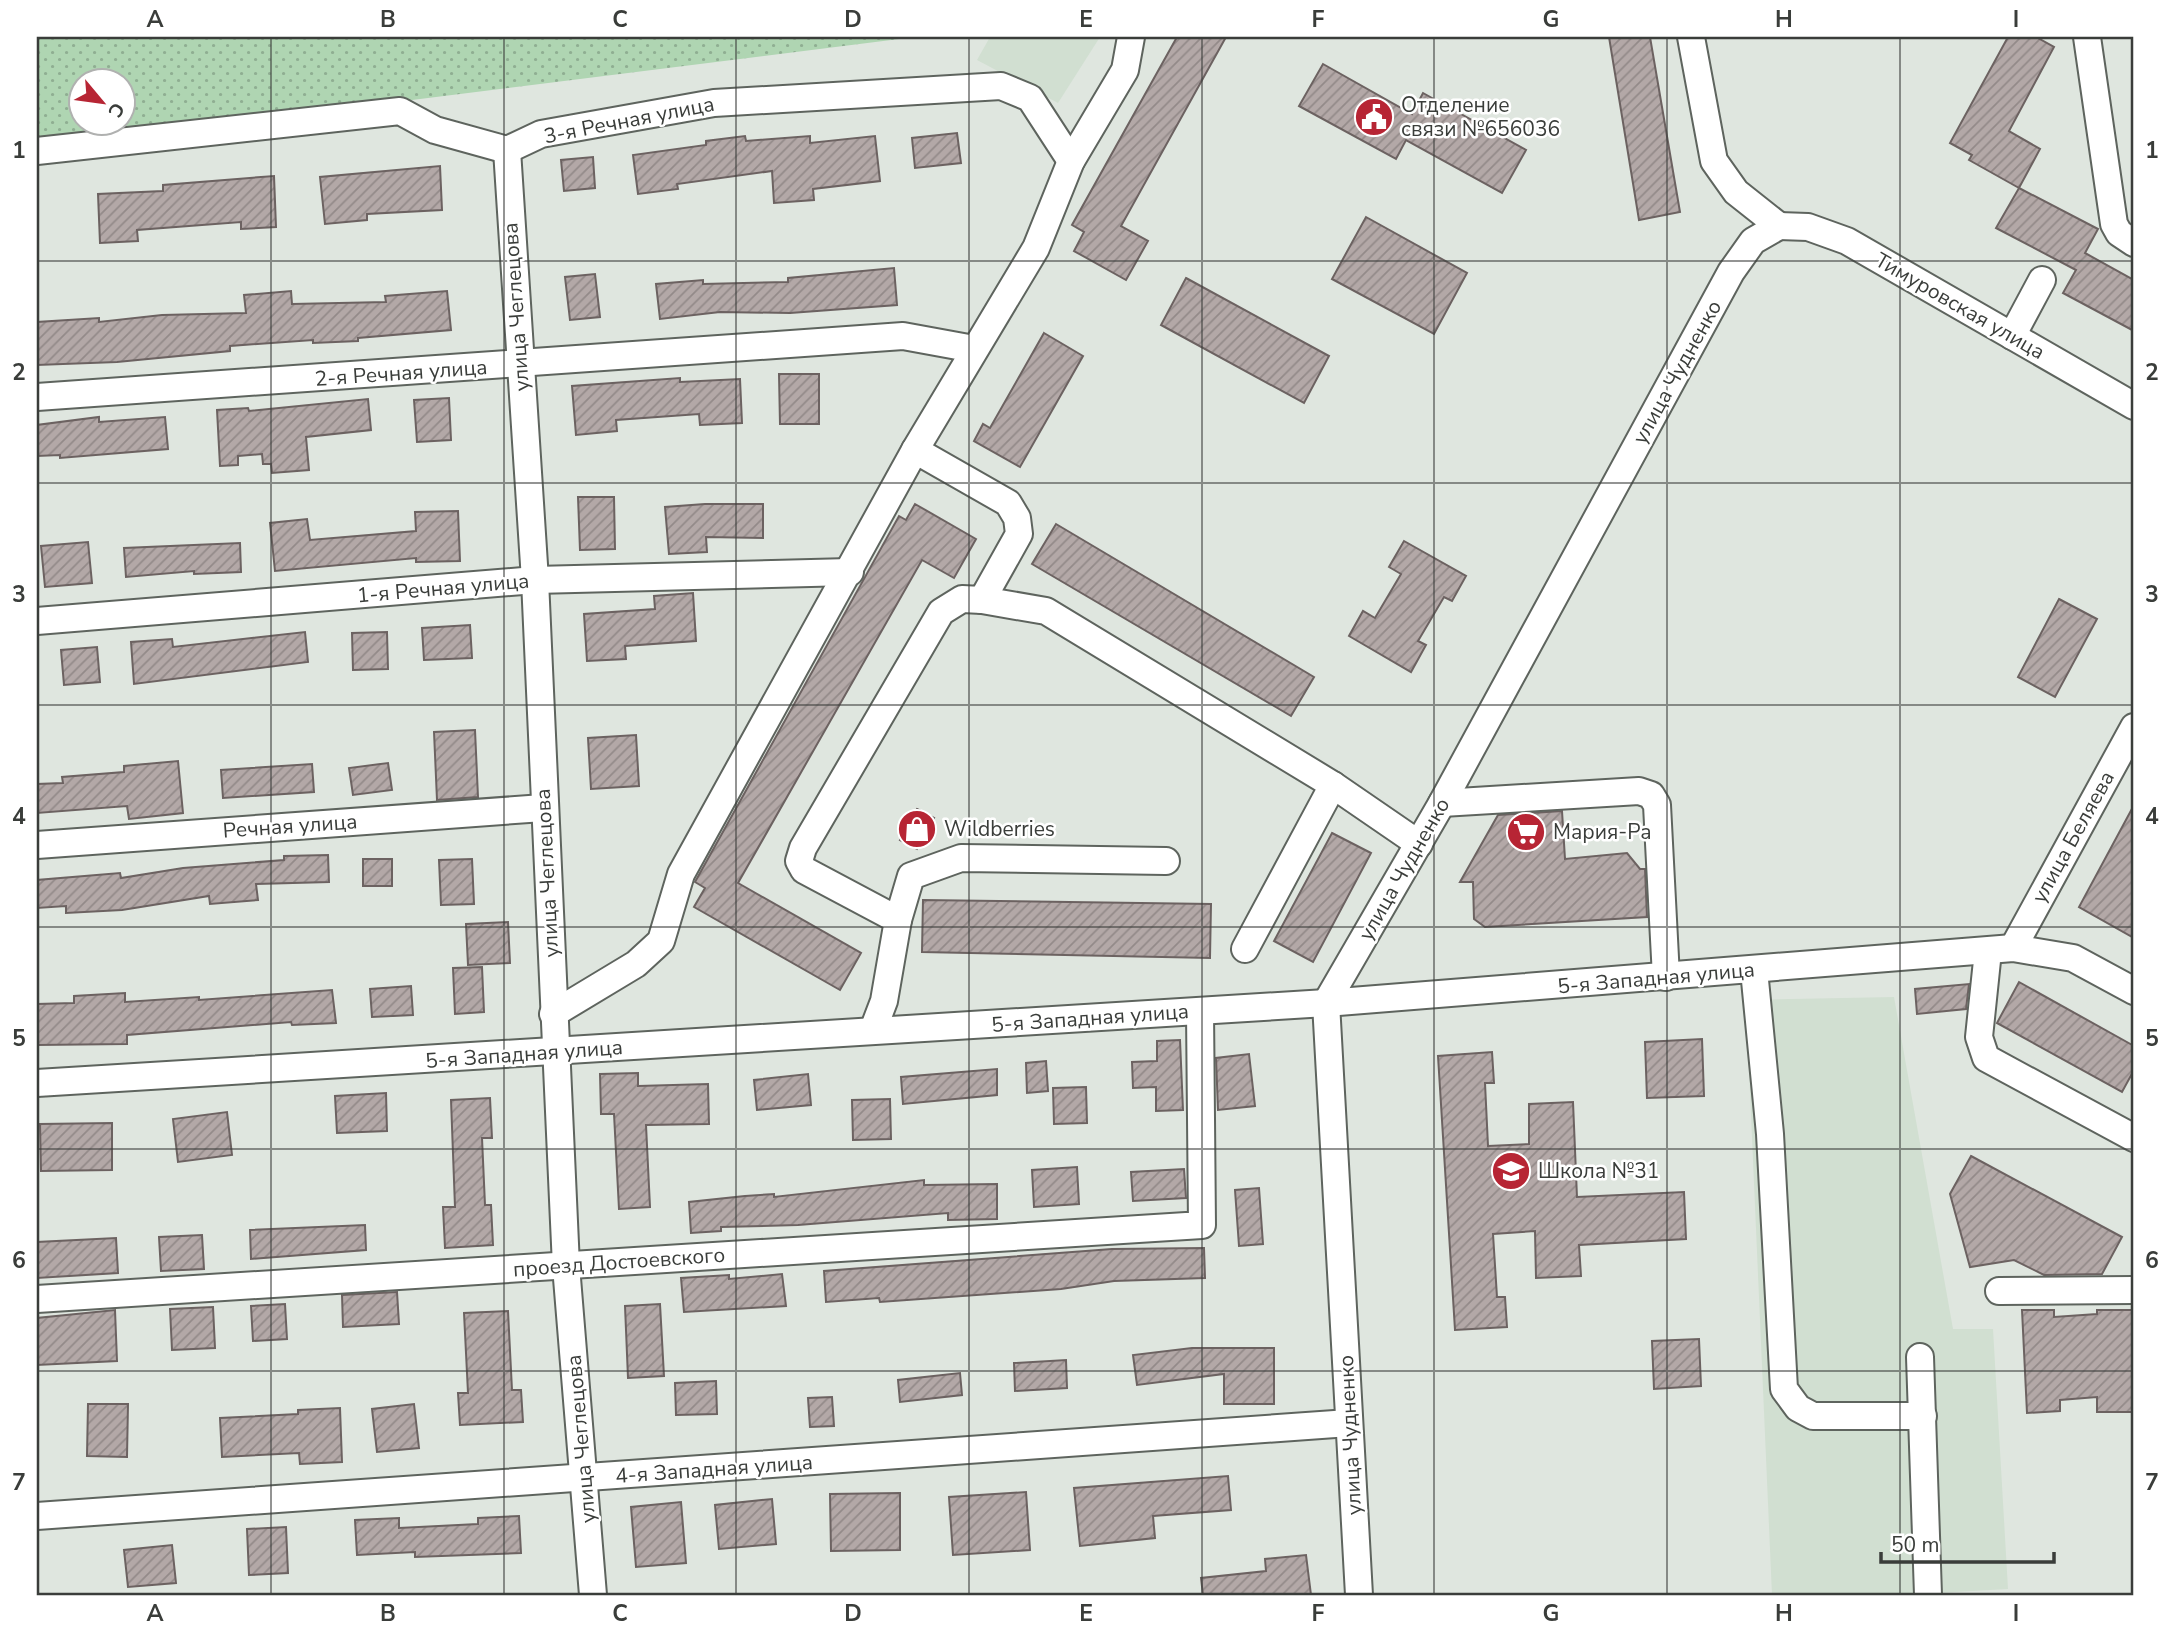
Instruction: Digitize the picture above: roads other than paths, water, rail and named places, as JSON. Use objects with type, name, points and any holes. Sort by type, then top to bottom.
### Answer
[{"type":"street","points":[[553,1014],[636,964],[661,941],[681,874],[915,450],[1036,248],[1071,161],[1125,70],[1130,37]]},
{"type":"street","points":[[1691,37],[1714,161],[1736,192],[1779,226]]},
{"type":"street","points":[[2087,37],[2114,224],[2119,233],[2134,243]]},
{"type":"street","name":"3-я Речная улица","points":[[507,150],[541,134],[714,103],[1001,86],[1030,98],[1071,161]]},
{"type":"street","points":[[37,151],[400,111],[435,130],[507,150]]},
{"type":"street","name":"улица Чеглецова","points":[[507,150],[535,580],[543,808],[553,1014],[558,1053],[566,1266],[593,1595]]},
{"type":"street","name":"Тимуровская улица","points":[[1779,226],[1808,227],[1847,241],[2134,406]]},
{"type":"street","name":"улица Чудненко","points":[[1359,1595],[1326,1003],[1442,803],[1731,272],[1753,241],[1779,226]]},
{"type":"street","points":[[2012,336],[2042,280]]},
{"type":"street","name":"2-я Речная улица","points":[[37,397],[903,336],[974,349]]},
{"type":"street","points":[[915,450],[1008,503],[1017,519],[1019,534],[982,600]]},
{"type":"street","name":"1-я Речная улица","points":[[37,621],[535,580],[850,572]]},
{"type":"street","points":[[898,920],[804,870],[799,861],[803,848],[941,611],[962,599],[1046,611],[1333,785],[1419,844]]},
{"type":"street","name":"улица Беляева","points":[[2000,950],[2134,727]]},
{"type":"street","points":[[1245,949],[1333,785]]},
{"type":"street","points":[[1442,803],[1639,791],[1651,795],[1657,805],[1665,977]]},
{"type":"street","name":"Речная улица","points":[[37,845],[543,808]]},
{"type":"street","points":[[873,1030],[884,1001],[898,920],[911,876],[961,858],[1166,861]]},
{"type":"street","points":[[2000,950],[1979,1037],[1986,1058],[2134,1138]]},
{"type":"street","name":"5-я Западная улица","points":[[37,1083],[558,1053],[873,1030],[1326,1003],[2000,950],[2073,958],[2134,991]]},
{"type":"street","points":[[1754,970],[1770,1134],[1784,1389],[1798,1408],[1813,1416],[1923,1416]]},
{"type":"street","name":"проезд Достоевского","points":[[37,1299],[1202,1225],[1200,1011]]},
{"type":"street","points":[[1999,1290],[2134,1290]]},
{"type":"street","points":[[1920,1357],[1928,1595]]},
{"type":"street","name":"4-я Западная улица","points":[[37,1516],[1349,1423]]},
{"type":"place","name":"Отделение связи №656036","points":[[1374,117]]},
{"type":"place","name":"Wildberries","points":[[917,829]]},
{"type":"place","name":"Мария-Ра","points":[[1526,832]]},
{"type":"place","name":"Школа №31","points":[[1511,1171]]}]
